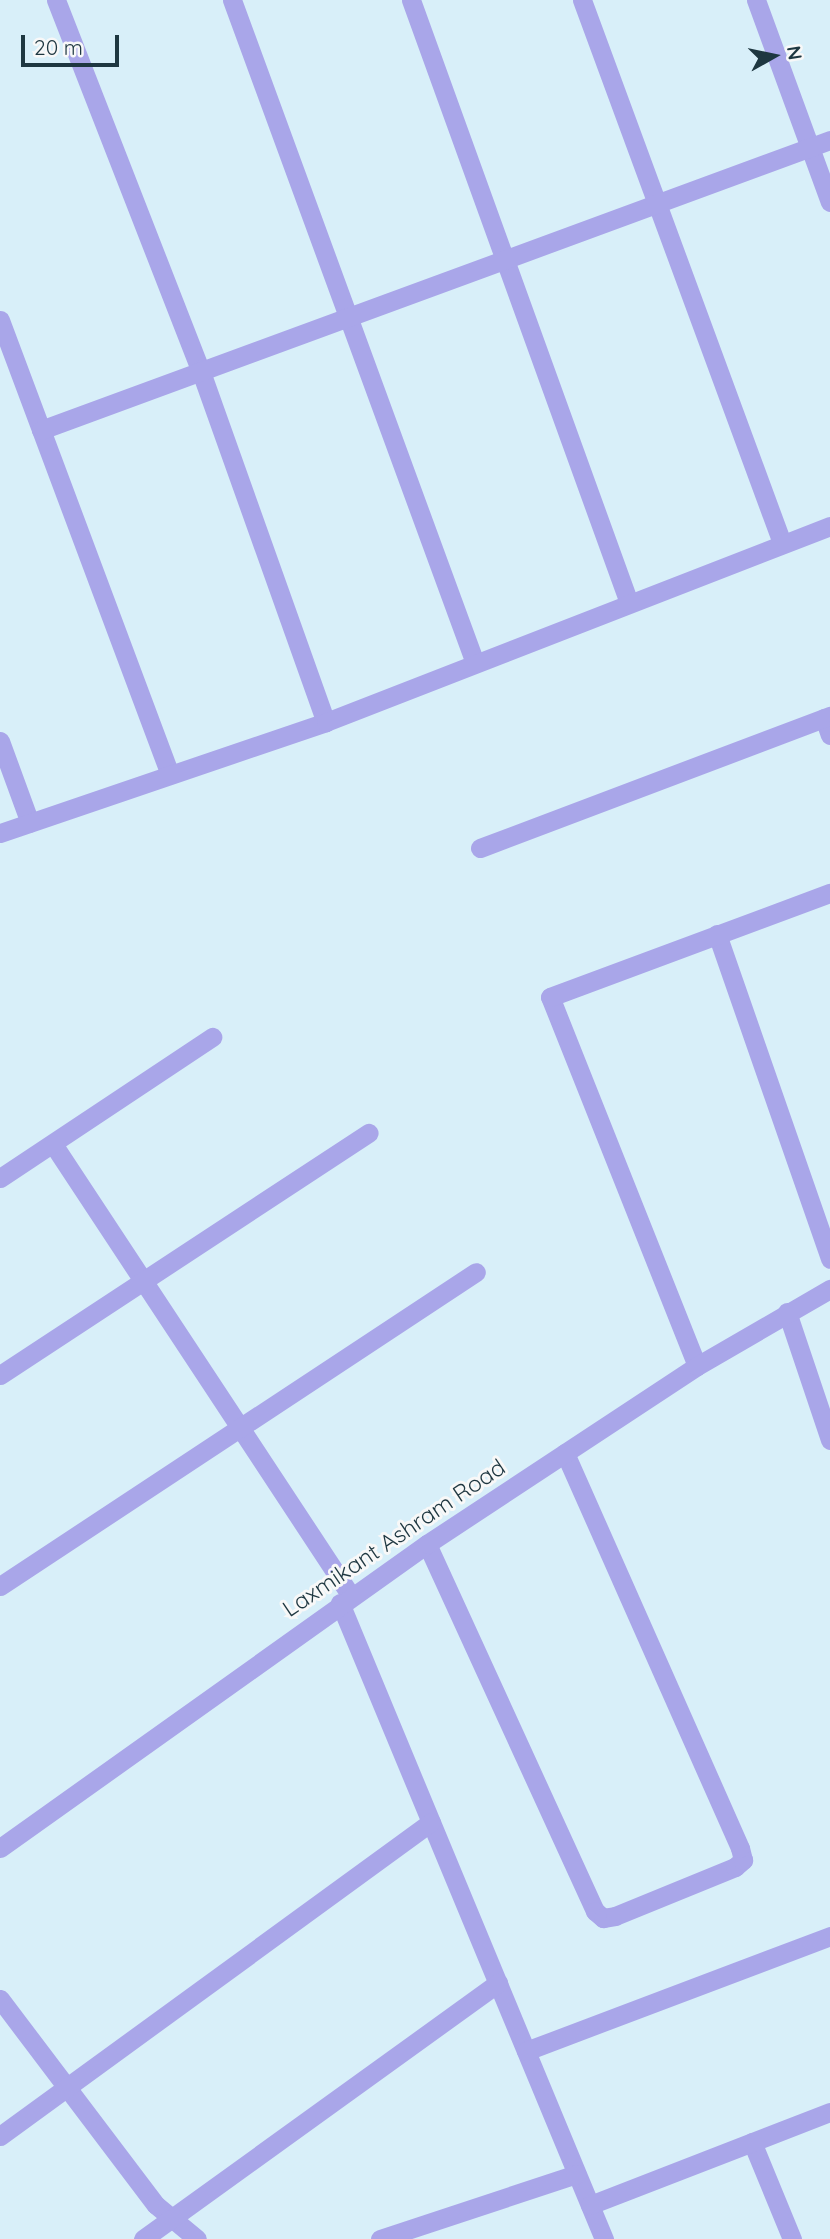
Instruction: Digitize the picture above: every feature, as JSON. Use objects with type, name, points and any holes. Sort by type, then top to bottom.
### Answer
[{"type":"street","points":[[56,0],[200,369],[326,722]]},
{"type":"street","points":[[232,0],[475,663]]},
{"type":"street","points":[[411,0],[507,258],[629,603]]},
{"type":"street","points":[[582,0],[660,202],[782,543]]},
{"type":"street","points":[[756,0],[830,202]]},
{"type":"street","points":[[41,430],[200,369],[830,140]]},
{"type":"street","points":[[0,320],[170,775]]},
{"type":"street","points":[[0,833],[326,722],[830,526]]},
{"type":"street","points":[[480,848],[828,723]]},
{"type":"street","points":[[0,741],[30,823]]},
{"type":"street","points":[[697,1366],[549,1003],[555,992],[830,894]]},
{"type":"street","points":[[717,934],[830,1259]]},
{"type":"street","points":[[0,1178],[212,1037]]},
{"type":"street","points":[[0,1375],[369,1133]]},
{"type":"street","points":[[53,1144],[240,1427],[346,1600],[431,1822],[604,2239]]},
{"type":"street","points":[[0,1586],[476,1272]]},
{"type":"street","name":"Laxmikant Ashram Road","points":[[0,1848],[426,1544],[697,1366],[786,1312],[830,1289]]},
{"type":"street","points":[[786,1312],[830,1440]]},
{"type":"street","points":[[426,1544],[595,1911],[603,1918],[615,1916],[735,1867],[743,1860],[740,1848],[565,1453]]},
{"type":"street","points":[[0,2136],[431,1822]]},
{"type":"street","points":[[526,2051],[830,1936]]},
{"type":"street","points":[[143,2239],[498,1983]]},
{"type":"street","points":[[0,1999],[64,2089],[170,2219],[197,2239]]},
{"type":"street","points":[[590,2205],[830,2112]]},
{"type":"street","points":[[752,2143],[792,2239]]},
{"type":"street","points":[[380,2239],[407,2235],[577,2174]]}]
